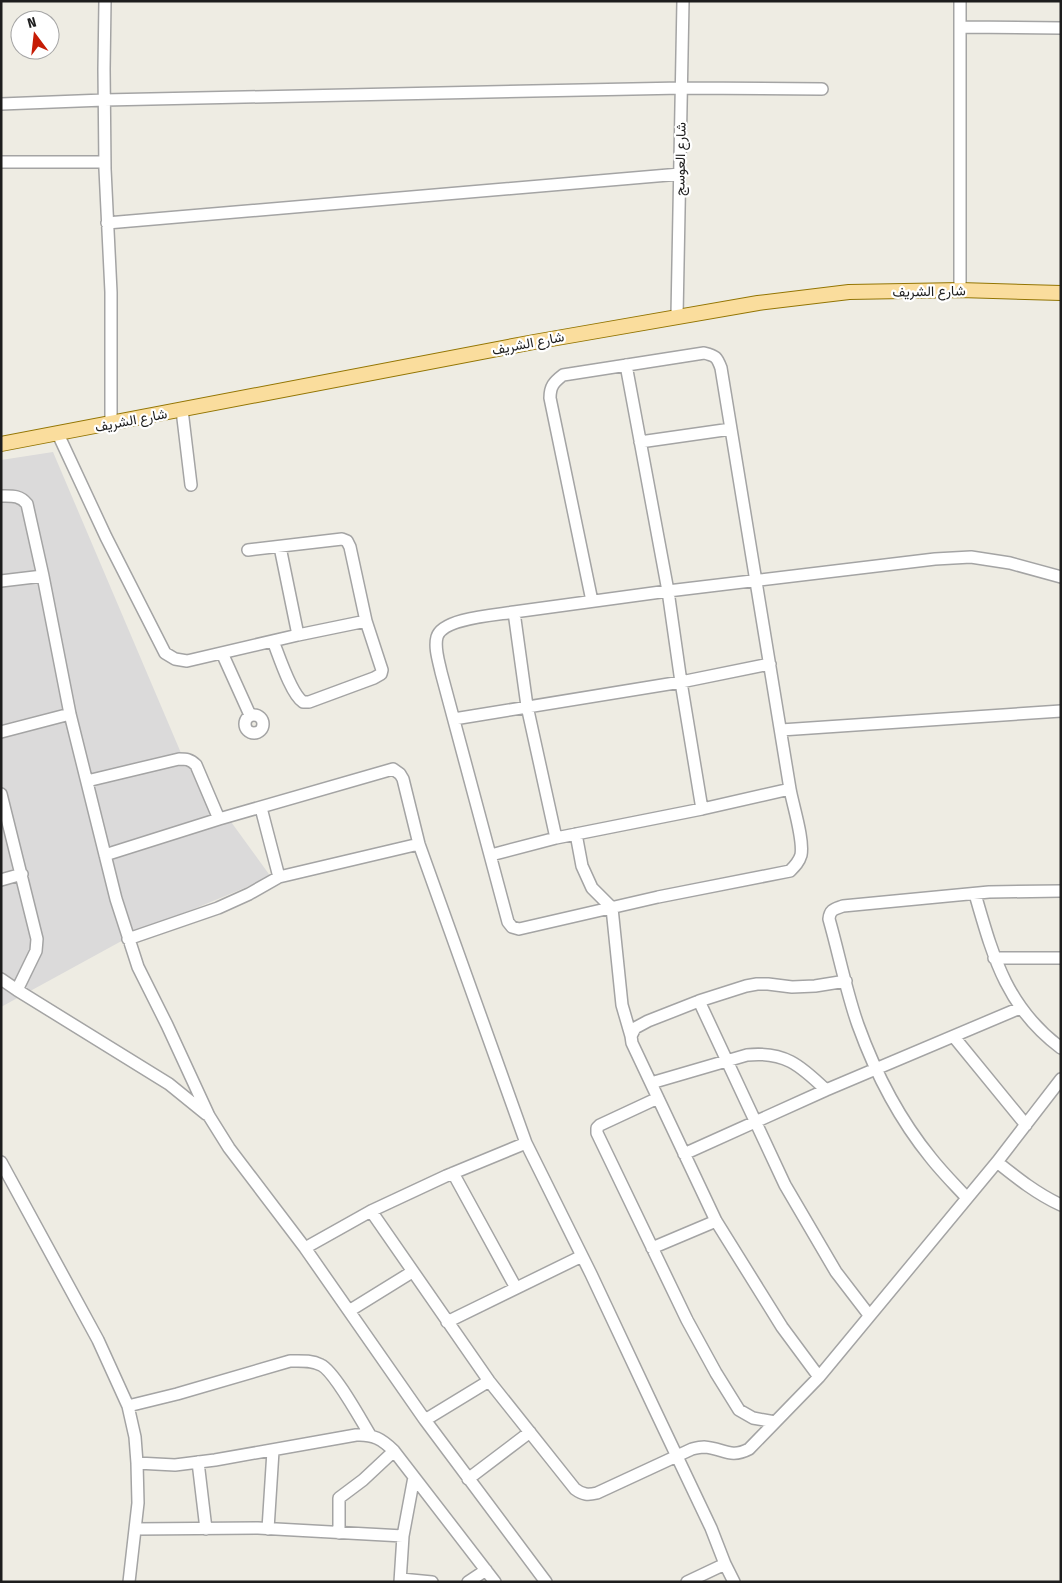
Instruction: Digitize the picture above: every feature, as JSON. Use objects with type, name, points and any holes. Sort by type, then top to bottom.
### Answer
[{"type":"main road","name":"شارع الشريف","points":[[1,444],[534,342],[758,303],[849,292],[960,290],[1061,293]]},
{"type":"street","points":[[105,1],[104,100],[111,292],[111,424]]},
{"type":"street","name":"شارع العوسج","points":[[677,316],[682,1]]},
{"type":"street","points":[[960,1],[960,290]]},
{"type":"street","points":[[961,28],[1061,28]]},
{"type":"street","points":[[1,104],[104,100],[682,88],[822,89]]},
{"type":"street","points":[[1,162],[105,162]]},
{"type":"street","points":[[108,223],[680,174]]},
{"type":"street","points":[[592,602],[550,398],[550,390],[554,382],[563,375],[704,352],[712,355],[717,358],[722,368],[731,429],[756,581],[770,664],[780,730],[801,843],[799,861],[790,871],[519,929],[512,927],[508,922],[440,672],[436,648],[437,636],[444,628],[454,622],[514,612],[592,602],[668,591],[756,581],[934,559],[971,557],[1010,563],[1061,576]]},
{"type":"street","points":[[626,365],[668,591],[702,810]]},
{"type":"street","points":[[182,410],[191,485]]},
{"type":"street","points":[[640,442],[731,429]]},
{"type":"street","points":[[58,434],[106,537],[165,653],[175,660],[187,661],[222,654],[298,635],[366,621]]},
{"type":"street","points":[[1,496],[15,496],[23,499],[27,504],[70,714],[128,939],[138,967],[167,1025],[208,1116],[305,1248],[425,1420],[546,1582]]},
{"type":"street","points":[[248,550],[342,539],[347,541],[350,546],[366,621],[382,670],[381,674],[308,702],[303,702],[298,699],[273,641]]},
{"type":"street","points":[[280,547],[298,635]]},
{"type":"street","points":[[1,581],[43,576]]},
{"type":"street","points":[[514,612],[527,706],[556,838]]},
{"type":"street","points":[[222,654],[250,715]]},
{"type":"street","points":[[454,719],[681,682],[770,664]]},
{"type":"street","points":[[780,730],[1061,711]]},
{"type":"street","points":[[1,732],[70,714]]},
{"type":"street","points":[[87,781],[179,759],[187,759],[196,765],[219,819]]},
{"type":"street","points":[[105,855],[219,819],[393,769],[400,774],[403,779],[419,844],[526,1143],[582,1256],[734,1582]]},
{"type":"street","points":[[491,855],[556,838],[702,810],[790,789]]},
{"type":"street","points":[[1,794],[37,938],[36,951],[16,990]]},
{"type":"street","points":[[261,808],[279,877]]},
{"type":"street","points":[[576,834],[582,866],[592,888],[612,908],[622,1005],[632,1043],[716,1221],[777,1319],[819,1377]]},
{"type":"street","points":[[128,939],[218,908],[249,894],[279,877],[419,844]]},
{"type":"street","points":[[1,880],[22,874]]},
{"type":"street","points":[[966,1198],[931,1158],[915,1136],[895,1105],[877,1069],[858,1025],[829,919],[830,913],[832,910],[843,906],[975,894],[1061,891]]},
{"type":"street","points":[[975,894],[994,958],[1020,1008],[1046,1036],[1061,1048]]},
{"type":"street","points":[[994,958],[1061,958]]},
{"type":"street","points":[[1,979],[169,1084],[208,1116]]},
{"type":"street","points":[[631,1036],[635,1028],[648,1021],[699,1001],[746,986],[757,984],[792,987],[815,986],[846,981]]},
{"type":"street","points":[[699,1001],[785,1185],[836,1272],[869,1315]]},
{"type":"street","points":[[684,1154],[826,1090],[1020,1008]]},
{"type":"street","points":[[954,1036],[1026,1125]]},
{"type":"street","points":[[651,1083],[747,1055],[760,1054],[782,1057],[814,1078],[826,1090]]},
{"type":"street","points":[[371,1211],[489,1381],[575,1489],[581,1494],[588,1495],[597,1493],[692,1449],[703,1447],[729,1454],[740,1454],[749,1449],[819,1377],[997,1162],[1061,1079]]},
{"type":"street","points":[[658,1098],[600,1125],[597,1128],[597,1133],[687,1320],[716,1373],[739,1410],[753,1418],[775,1422]]},
{"type":"street","points":[[305,1248],[371,1211],[526,1143]]},
{"type":"street","points":[[1,1162],[98,1340],[128,1406],[133,1428],[137,1463],[138,1503],[129,1582]]},
{"type":"street","points":[[997,1162],[1026,1186],[1061,1205]]},
{"type":"street","points":[[454,1173],[516,1288]]},
{"type":"street","points":[[652,1248],[716,1221]]},
{"type":"street","points":[[447,1322],[582,1256]]},
{"type":"street","points":[[349,1311],[412,1272]]},
{"type":"street","points":[[128,1406],[177,1394],[290,1361],[305,1360],[316,1362],[330,1371],[370,1435]]},
{"type":"street","points":[[425,1420],[489,1381]]},
{"type":"street","points":[[468,1479],[530,1432]]},
{"type":"street","points":[[137,1463],[175,1465],[356,1435],[370,1435],[379,1438],[394,1450],[495,1582]]},
{"type":"street","points":[[268,1529],[273,1450]]},
{"type":"street","points":[[339,1533],[339,1498],[363,1480],[394,1450]]},
{"type":"street","points":[[198,1462],[206,1529]]},
{"type":"street","points":[[414,1478],[403,1536],[401,1580],[432,1582]]},
{"type":"street","points":[[136,1529],[268,1529],[403,1536]]},
{"type":"street","points":[[687,1582],[725,1564]]},
{"type":"street","points":[[468,1582],[486,1570]]},
{"type":"shaded area","points":[[53,452],[181,753],[271,877],[138,932],[1,1007],[1,460]]}]
